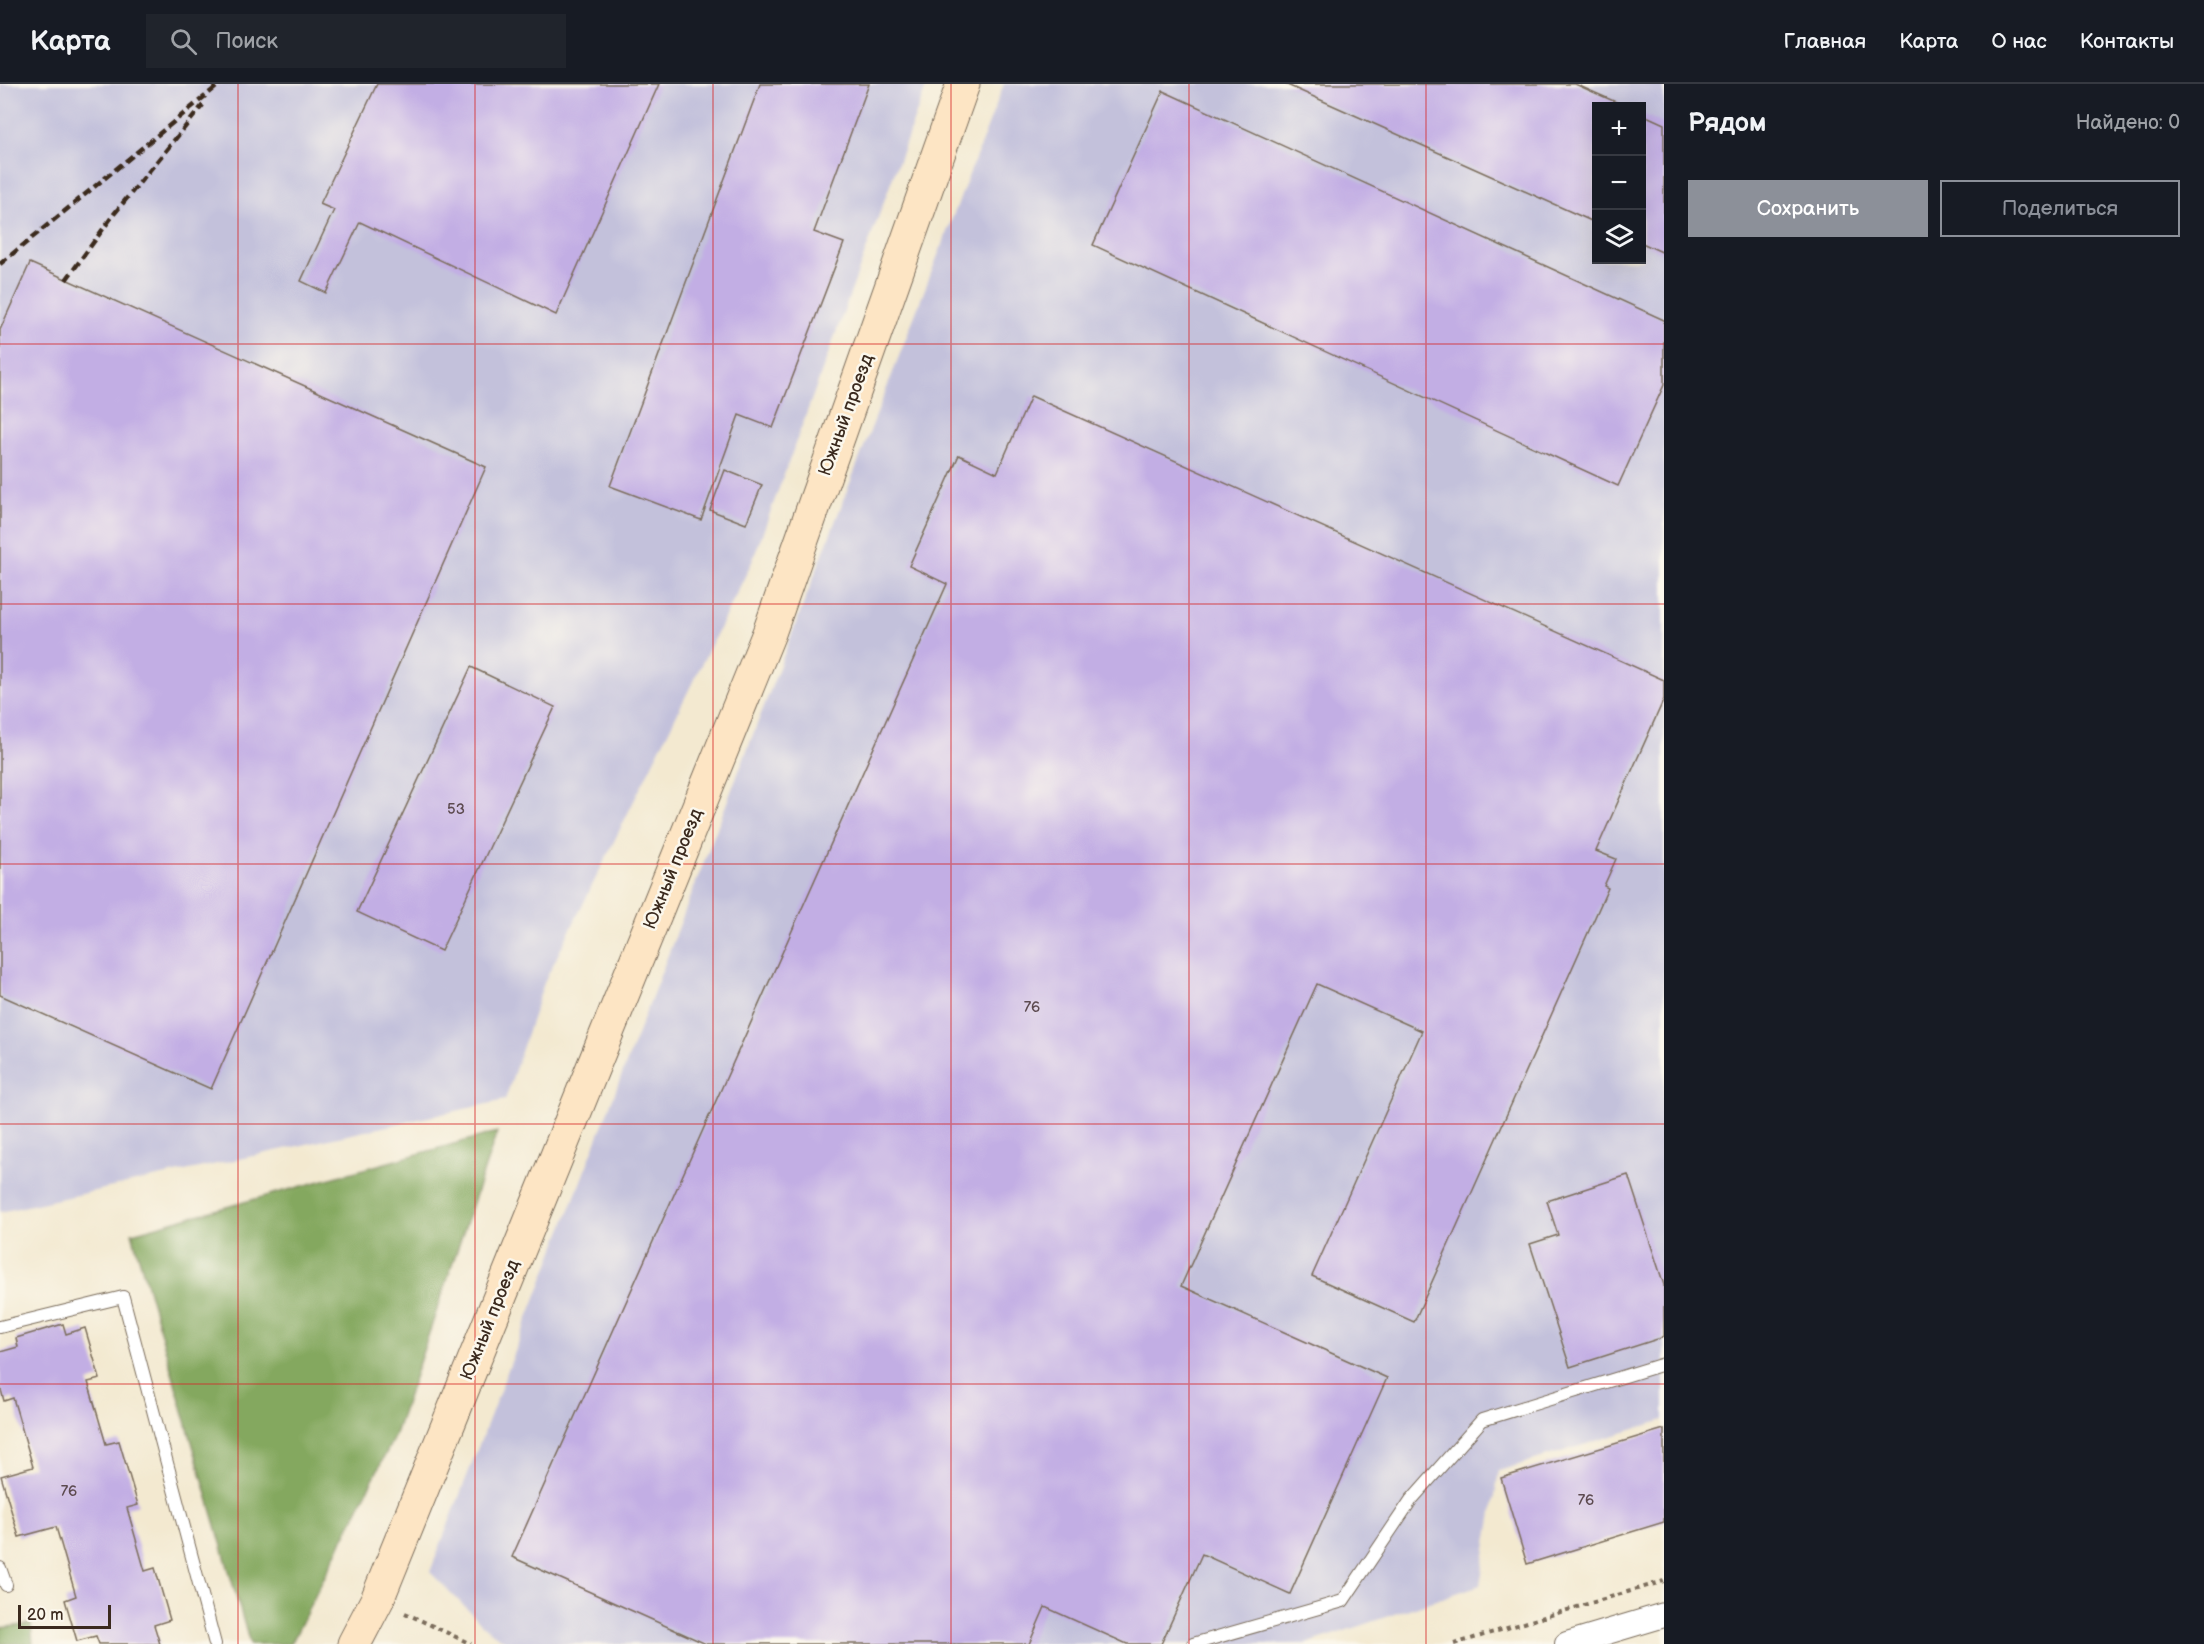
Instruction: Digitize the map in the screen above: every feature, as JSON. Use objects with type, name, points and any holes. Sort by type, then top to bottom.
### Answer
[{"type":"main road","name":"Южный проезд","points":[[354,1644],[377,1600],[769,633],[963,84]]},
{"type":"street","points":[[1567,1644],[1664,1615]]},
{"type":"lane","points":[[0,1327],[123,1297],[215,1644]]},
{"type":"lane","points":[[1193,1644],[1343,1601],[1411,1500],[1482,1420],[1664,1364]]},
{"type":"lane","points":[[0,1568],[6,1585]]},
{"type":"path","points":[[1454,1644],[1664,1581]]},
{"type":"path","points":[[377,1600],[471,1644]]},
{"type":"shaded area","points":[[0,84],[927,84],[752,562],[544,983],[505,1100],[0,1212]]},
{"type":"shaded area","points":[[1004,84],[1664,84],[1664,1420],[1499,1471],[1480,1585],[1306,1644],[509,1644],[487,1629],[430,1572]]},
{"type":"green space","points":[[497,1132],[394,1437],[291,1644],[250,1644],[132,1233]]},
{"type":"green space","points":[[31,1624],[33,1644],[0,1644],[0,1628]]},
{"type":"building","points":[[377,84],[659,84],[556,315],[360,222],[326,293],[301,281],[334,210],[320,204]]},
{"type":"building","points":[[760,84],[869,84],[814,232],[844,243],[773,428],[739,415],[701,520],[610,486]]},
{"type":"building","points":[[1285,84],[1575,84],[1616,102],[1592,102],[1592,221]]},
{"type":"building","points":[[1163,91],[1664,320],[1664,385],[1618,486],[1093,245]]},
{"type":"building","points":[[1646,116],[1664,124],[1664,253],[1646,245]]},
{"type":"building","points":[[30,263],[486,467],[211,1089],[0,995],[0,330]]},
{"type":"building","points":[[1031,396],[1664,680],[1664,699],[1596,851],[1616,859],[1604,886],[1608,888],[1414,1322],[1312,1276],[1422,1031],[1317,984],[1181,1286],[1387,1378],[1290,1594],[1202,1554],[1161,1644],[1127,1644],[1045,1607],[1029,1644],[706,1644],[512,1557],[947,584],[909,566],[959,455],[997,473]]},
{"type":"building","points":[[725,470],[762,485],[746,524],[710,510]]},
{"type":"building","points":[[471,667],[555,707],[441,951],[357,912]]},
{"type":"building","points":[[1628,1175],[1664,1285],[1664,1337],[1570,1367],[1530,1244],[1558,1235],[1547,1201]]},
{"type":"building","points":[[63,1324],[66,1334],[85,1328],[100,1379],[88,1382],[106,1444],[119,1441],[138,1505],[127,1508],[145,1571],[155,1568],[170,1620],[154,1625],[160,1644],[99,1644],[96,1636],[77,1641],[65,1600],[76,1596],[56,1527],[19,1537],[1,1476],[33,1467],[13,1398],[4,1401],[0,1386],[0,1352],[18,1347],[16,1338]]},
{"type":"building","points":[[1664,1429],[1664,1522],[1527,1564],[1501,1478]]},
{"type":"railway","points":[[0,264],[220,84]]},
{"type":"railway","points":[[66,280],[114,214],[203,105]]}]
